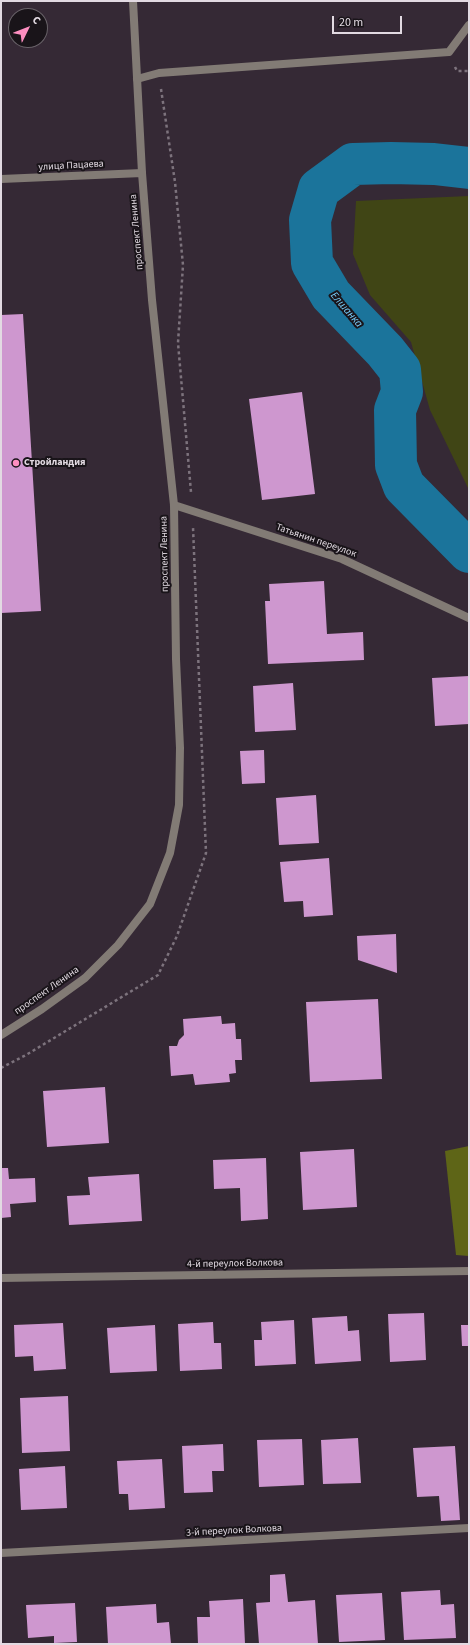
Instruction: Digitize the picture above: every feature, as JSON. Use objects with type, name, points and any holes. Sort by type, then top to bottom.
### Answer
[{"type":"street","name":"проспект Ленина","points":[[1,1035],[42,1009],[85,978],[118,945],[150,904],[170,853],[180,798],[174,505],[152,300],[142,173],[133,1]]},
{"type":"street","points":[[137,79],[159,73],[448,52],[469,25]]},
{"type":"street","name":"улица Пацаева","points":[[1,179],[142,173]]},
{"type":"street","name":"Татьянин переулок","points":[[174,505],[342,559],[469,618]]},
{"type":"street","name":"4-й переулок Волкова","points":[[1,1278],[469,1271]]},
{"type":"street","name":"3-й переулок Волкова","points":[[1,1553],[469,1528]]},
{"type":"green space","points":[[469,196],[469,490],[430,410],[411,342],[370,295],[353,254],[356,201]]},
{"type":"green space","points":[[469,1146],[469,1256],[456,1255],[445,1151]]},
{"type":"building","name":"Стройландия","points":[[23,314],[41,611],[1,613],[1,315]]},
{"type":"building","points":[[302,392],[315,494],[262,500],[249,399]]},
{"type":"building","points":[[324,581],[327,634],[363,632],[364,660],[268,664],[265,601],[270,601],[269,584]]},
{"type":"building","points":[[469,676],[469,724],[435,726],[432,678]]},
{"type":"building","points":[[293,683],[296,730],[255,732],[253,686]]},
{"type":"building","points":[[264,750],[265,783],[242,784],[240,751]]},
{"type":"building","points":[[316,795],[319,843],[279,845],[276,798]]},
{"type":"building","points":[[329,858],[333,915],[304,917],[303,901],[284,902],[280,862]]},
{"type":"building","points":[[396,934],[397,973],[358,960],[357,936]]},
{"type":"building","points":[[378,999],[382,1079],[310,1082],[306,1002]]},
{"type":"building","points":[[221,1016],[222,1024],[235,1023],[236,1039],[241,1039],[242,1060],[235,1060],[236,1073],[229,1074],[230,1082],[195,1085],[193,1074],[171,1076],[169,1046],[177,1046],[179,1040],[184,1035],[183,1019]]},
{"type":"building","points":[[105,1087],[109,1143],[47,1147],[43,1091]]},
{"type":"building","points":[[354,1149],[357,1207],[303,1210],[300,1152]]},
{"type":"building","points":[[266,1158],[268,1219],[241,1221],[240,1188],[214,1189],[213,1160]]},
{"type":"building","points":[[1,1168],[8,1168],[9,1179],[35,1178],[36,1202],[10,1204],[11,1217],[1,1218]]},
{"type":"building","points":[[139,1174],[142,1221],[69,1225],[67,1196],[90,1195],[88,1177]]},
{"type":"building","points":[[424,1313],[426,1360],[390,1362],[388,1314]]},
{"type":"building","points":[[347,1316],[348,1331],[359,1330],[361,1361],[315,1364],[312,1318]]},
{"type":"building","points":[[294,1320],[296,1364],[255,1366],[254,1340],[262,1340],[261,1322]]},
{"type":"building","points":[[213,1322],[214,1343],[221,1343],[222,1369],[180,1371],[178,1324]]},
{"type":"building","points":[[63,1323],[66,1369],[34,1371],[33,1356],[15,1357],[14,1325]]},
{"type":"building","points":[[155,1325],[157,1371],[110,1373],[107,1328]]},
{"type":"building","points":[[461,1325],[469,1325],[469,1346],[462,1346]]},
{"type":"building","points":[[68,1396],[70,1451],[22,1453],[20,1398]]},
{"type":"building","points":[[358,1438],[361,1483],[323,1484],[321,1440]]},
{"type":"building","points":[[302,1439],[304,1485],[259,1487],[257,1440]]},
{"type":"building","points":[[223,1444],[224,1471],[212,1471],[213,1492],[184,1493],[182,1446]]},
{"type":"building","points":[[455,1446],[460,1520],[441,1521],[439,1496],[417,1497],[413,1448]]},
{"type":"building","points":[[162,1459],[165,1508],[129,1510],[128,1494],[119,1494],[117,1461]]},
{"type":"building","points":[[65,1466],[67,1508],[21,1510],[19,1469]]},
{"type":"building","points":[[285,1574],[288,1602],[315,1600],[318,1644],[259,1644],[256,1603],[270,1602],[270,1575]]},
{"type":"building","points":[[440,1590],[441,1605],[454,1604],[456,1638],[404,1640],[401,1592]]},
{"type":"building","points":[[382,1593],[385,1640],[339,1642],[336,1595]]},
{"type":"building","points":[[243,1599],[245,1644],[198,1644],[197,1617],[210,1617],[209,1601]]},
{"type":"building","points":[[75,1603],[77,1642],[54,1643],[54,1636],[28,1638],[26,1605]]},
{"type":"building","points":[[156,1604],[157,1623],[169,1622],[171,1644],[108,1644],[106,1607]]},
{"type":"waterway","name":"Елшанка","points":[[469,168],[434,164],[353,164],[319,189],[310,220],[312,263],[331,295],[385,351],[400,370],[402,392],[395,410],[396,465],[404,486],[469,552]]},
{"type":"place","name":"Стройландия","points":[[16,463]]}]
